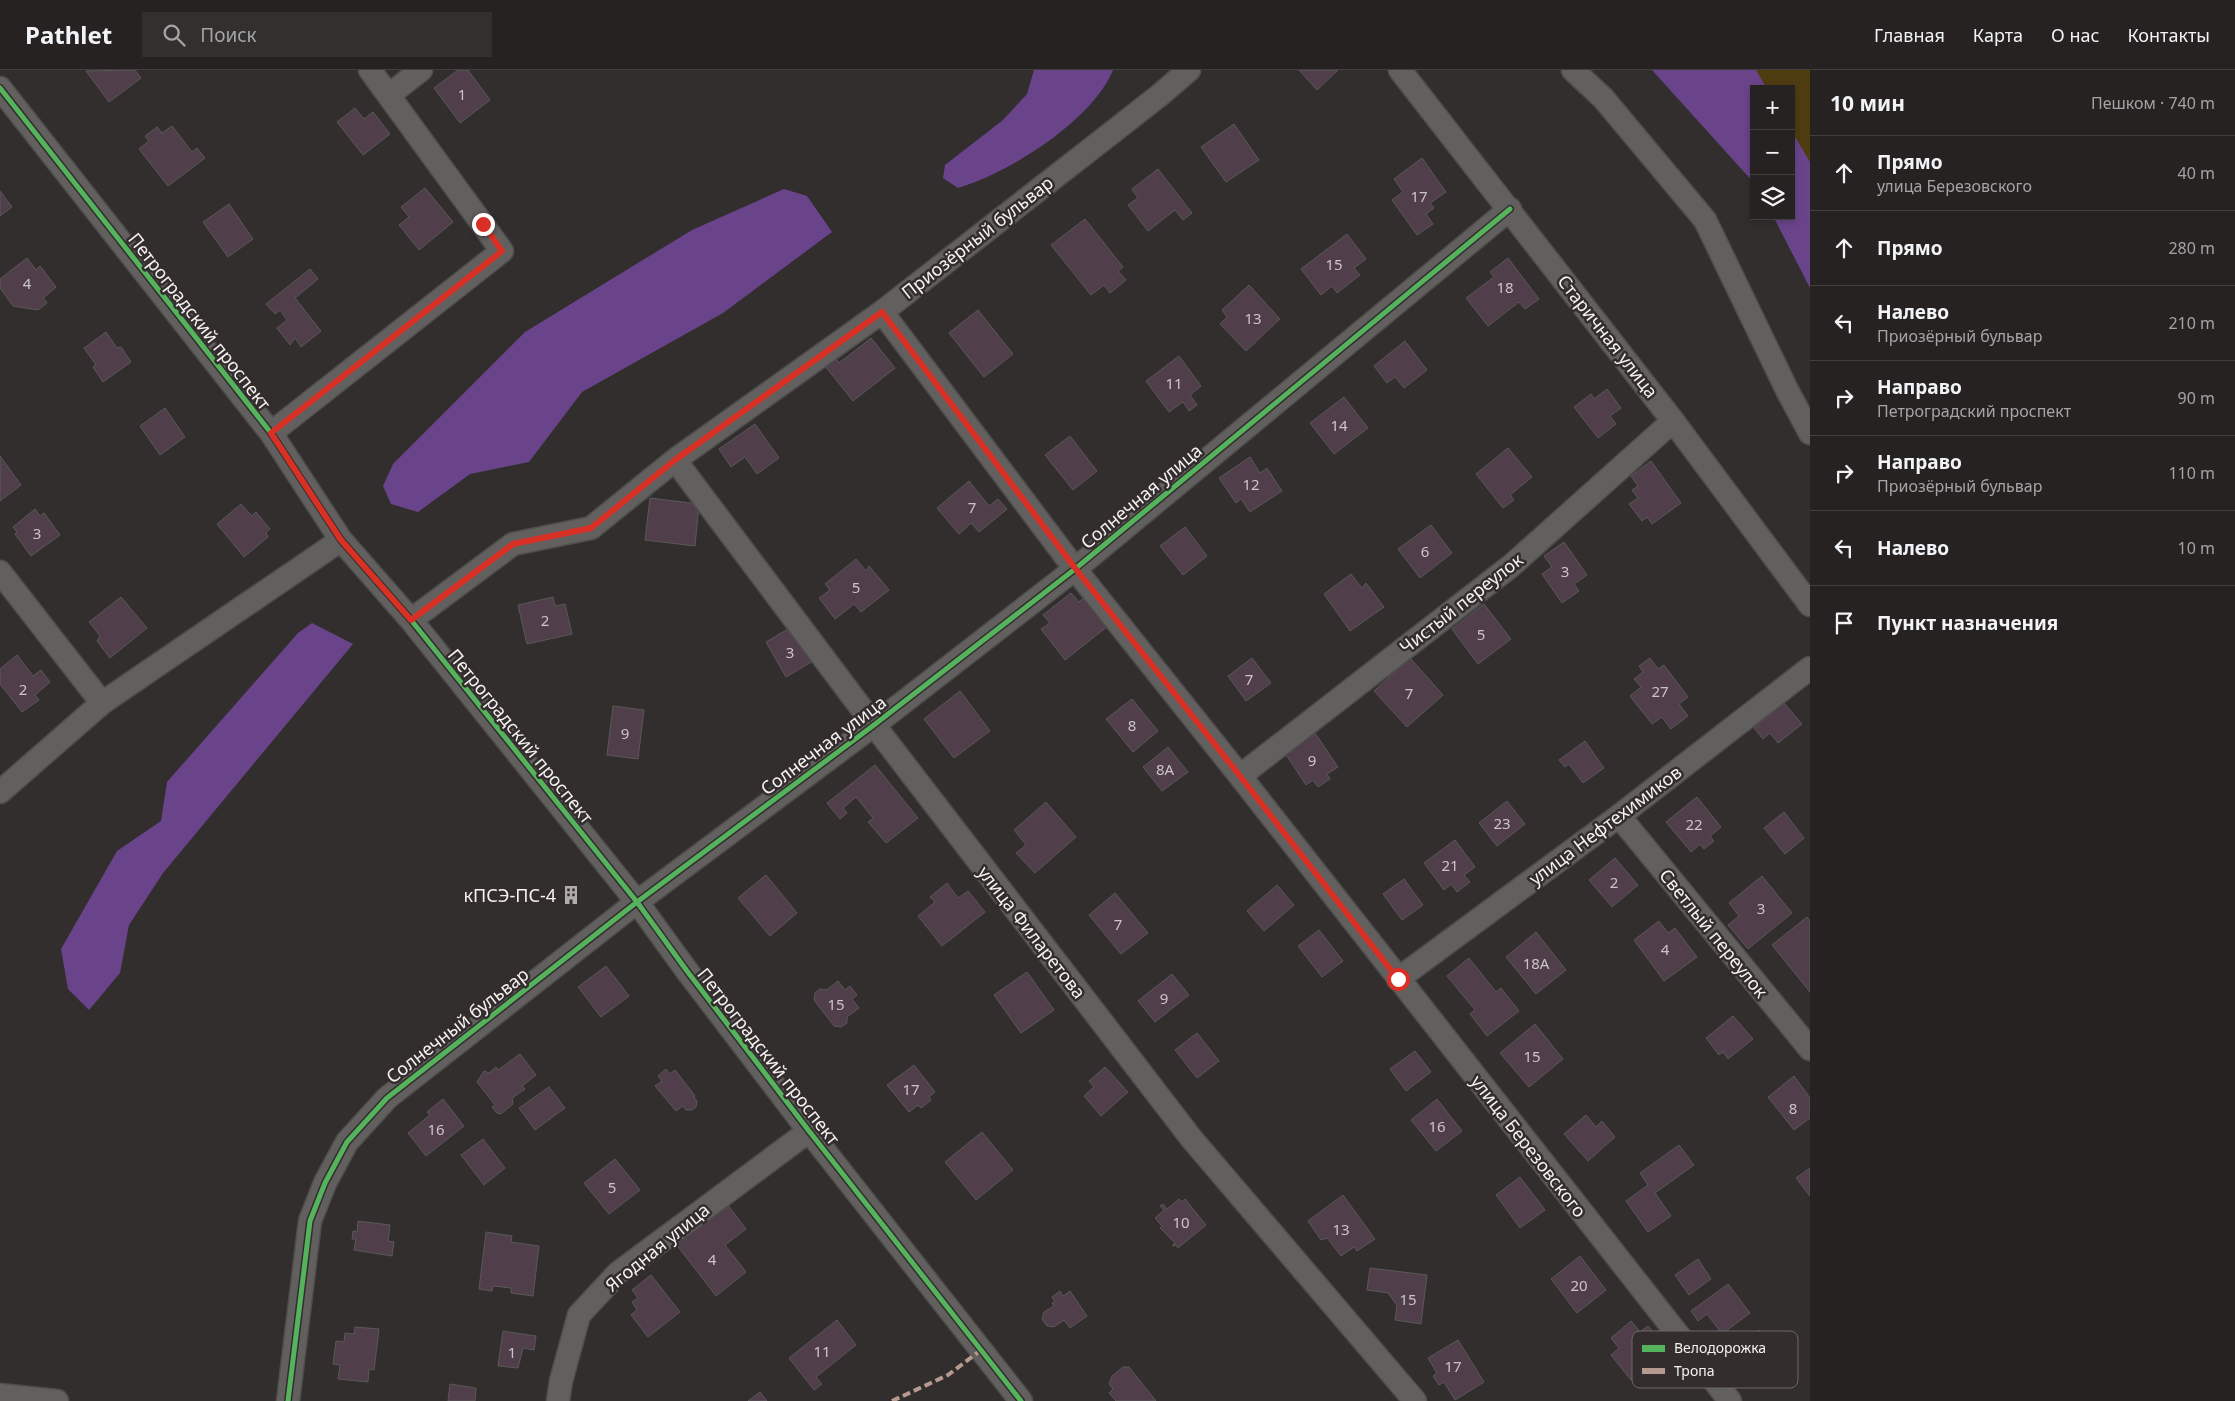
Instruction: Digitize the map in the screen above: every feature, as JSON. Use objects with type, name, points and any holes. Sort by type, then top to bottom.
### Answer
[{"type":"street","points":[[271,433],[502,251],[370,70]]},
{"type":"street","points":[[389,95],[421,70]]},
{"type":"street","name":"Приозёрный бульвар","points":[[411,620],[513,544],[591,528],[675,460],[882,312],[1153,101],[1189,70]]},
{"type":"street","name":"Старичная улица","points":[[1400,70],[1673,421],[1810,605]]},
{"type":"street","points":[[1573,70],[1603,98],[1705,220],[1788,392],[1810,433]]},
{"type":"street","name":"Петроградский проспект","points":[[0,88],[271,433],[341,540],[411,620],[637,902],[809,1131],[1021,1401]]},
{"type":"street","name":"Солнечная улица","points":[[637,902],[874,725],[1075,568],[1510,209]]},
{"type":"street","name":"улица Березовского","points":[[882,312],[1075,568],[1675,1331]]},
{"type":"street","name":"Чистый переулок","points":[[1240,776],[1512,565],[1673,421]]},
{"type":"street","name":"улица Филаретова","points":[[675,460],[874,725],[1191,1138],[1415,1401]]},
{"type":"street","points":[[0,792],[102,703],[341,540]]},
{"type":"street","points":[[0,572],[102,703]]},
{"type":"street","name":"улица Нефтехимиков","points":[[1398,979],[1619,816],[1810,668]]},
{"type":"street","name":"Светлый переулок","points":[[1619,816],[1810,1050]]},
{"type":"street","name":"Солнечный бульвар","points":[[288,1401],[310,1221],[325,1183],[346,1142],[387,1098],[637,902]]},
{"type":"street","name":"Ягодная улица","points":[[558,1401],[561,1381],[579,1315],[618,1273],[809,1131]]},
{"type":"street","name":"улица Березовского","points":[[1720,1388],[1730,1401]]},
{"type":"street","points":[[0,1394],[57,1401]]},
{"type":"shaded area","points":[[1034,70],[1113,70],[1102,89],[1087,108],[1068,126],[1024,158],[978,181],[958,188],[943,178],[945,165],[1003,120],[1027,94]]},
{"type":"shaded area","points":[[1652,70],[1756,70],[1765,85],[1750,85],[1750,179]]},
{"type":"shaded area","points":[[1742,70],[1810,70],[1810,165],[1795,144],[1795,85],[1752,85]]},
{"type":"shaded area","points":[[1795,137],[1810,162],[1810,288],[1775,220],[1795,220]]},
{"type":"shaded area","points":[[784,189],[807,196],[832,232],[723,313],[582,392],[529,462],[470,474],[418,512],[391,504],[383,486],[393,464],[525,332],[692,230]]},
{"type":"shaded area","points":[[312,623],[353,644],[163,873],[129,925],[120,973],[89,1010],[68,989],[61,949],[117,851],[161,821],[167,782],[298,633]]},
{"type":"building","points":[[135,70],[141,78],[109,102],[86,71]]},
{"type":"building","points":[[458,70],[468,70],[490,100],[460,123],[434,88]]},
{"type":"building","points":[[1299,70],[1338,70],[1317,90]]},
{"type":"building","points":[[355,108],[364,119],[373,112],[390,134],[363,155],[337,122]]},
{"type":"building","points":[[1234,124],[1259,160],[1226,182],[1201,147]]},
{"type":"building","points":[[172,126],[192,152],[197,148],[205,158],[168,186],[139,149],[149,141],[145,136],[157,127],[162,133]]},
{"type":"building","points":[[1422,158],[1446,192],[1430,203],[1434,208],[1426,214],[1433,224],[1417,235],[1392,200],[1403,192],[1394,179]]},
{"type":"building","points":[[1158,169],[1192,213],[1183,220],[1175,210],[1148,231],[1128,205],[1138,198],[1132,189]]},
{"type":"building","points":[[425,188],[453,222],[419,250],[399,225],[409,217],[401,207]]},
{"type":"building","points":[[0,191],[12,207],[0,216]]},
{"type":"building","points":[[229,204],[253,239],[228,257],[203,222]]},
{"type":"building","points":[[1085,219],[1123,267],[1118,271],[1126,280],[1110,293],[1104,285],[1091,295],[1051,245]]},
{"type":"building","points":[[1347,234],[1366,259],[1354,268],[1360,275],[1337,293],[1332,286],[1321,295],[1301,269]]},
{"type":"building","points":[[27,258],[36,270],[40,266],[56,287],[43,298],[47,303],[38,310],[13,306],[0,288],[0,279]]},
{"type":"building","points":[[1508,258],[1539,299],[1525,309],[1519,302],[1488,326],[1466,298],[1494,277],[1490,272]]},
{"type":"building","points":[[310,269],[318,279],[295,298],[321,331],[301,347],[295,338],[290,345],[277,328],[287,320],[280,310],[275,314],[266,304]]},
{"type":"building","points":[[1249,285],[1280,319],[1246,351],[1220,324],[1227,317],[1222,310]]},
{"type":"building","points":[[978,310],[1013,354],[984,377],[949,333]]},
{"type":"building","points":[[106,332],[117,348],[121,347],[131,362],[103,382],[93,367],[96,365],[84,348]]},
{"type":"building","points":[[871,338],[895,368],[853,401],[821,361],[832,353],[839,363]]},
{"type":"building","points":[[1405,341],[1427,370],[1404,388],[1395,377],[1387,383],[1374,366]]},
{"type":"building","points":[[1179,356],[1201,386],[1190,395],[1197,405],[1189,411],[1183,402],[1169,412],[1146,381]]},
{"type":"building","points":[[1607,389],[1621,408],[1610,416],[1616,424],[1598,438],[1574,407],[1591,394],[1594,399]]},
{"type":"building","points":[[1344,397],[1368,428],[1334,454],[1310,423]]},
{"type":"building","points":[[165,408],[185,437],[160,455],[140,426]]},
{"type":"building","points":[[755,424],[779,458],[757,474],[745,457],[731,467],[719,449]]},
{"type":"building","points":[[1070,436],[1097,471],[1073,490],[1045,455]]},
{"type":"building","points":[[1508,448],[1532,477],[1510,495],[1514,500],[1503,508],[1476,474]]},
{"type":"building","points":[[0,456],[21,485],[0,501]]},
{"type":"building","points":[[1250,457],[1260,473],[1267,468],[1282,491],[1250,512],[1241,499],[1236,503],[1219,478]]},
{"type":"building","points":[[1651,461],[1681,503],[1652,524],[1647,517],[1642,521],[1629,504],[1638,498],[1632,490],[1638,486],[1631,476]]},
{"type":"building","points":[[969,481],[989,506],[998,499],[1007,509],[979,532],[971,523],[959,534],[937,508]]},
{"type":"building","points":[[650,498],[699,504],[695,546],[645,540]]},
{"type":"building","points":[[241,504],[252,516],[256,512],[270,529],[266,532],[268,537],[244,557],[217,524]]},
{"type":"building","points":[[35,509],[40,516],[44,513],[60,535],[31,556],[15,534],[17,532],[13,527]]},
{"type":"building","points":[[1431,525],[1452,553],[1420,578],[1398,549]]},
{"type":"building","points":[[1185,527],[1207,556],[1183,575],[1160,546]]},
{"type":"building","points":[[1564,542],[1587,575],[1574,584],[1579,591],[1562,603],[1542,574],[1552,567],[1544,556]]},
{"type":"building","points":[[856,559],[866,571],[869,566],[889,590],[861,612],[854,604],[835,619],[819,598],[830,590],[825,584]]},
{"type":"building","points":[[1351,574],[1362,588],[1366,583],[1384,607],[1350,631],[1324,594]]},
{"type":"building","points":[[1071,593],[1079,602],[1085,597],[1108,626],[1065,660],[1041,629],[1050,623],[1043,615]]},
{"type":"building","points":[[121,597],[147,628],[110,658],[97,641],[100,636],[89,622]]},
{"type":"building","points":[[553,597],[555,606],[565,604],[572,634],[527,644],[518,605]]},
{"type":"building","points":[[1484,604],[1511,639],[1478,664],[1452,629]]},
{"type":"building","points":[[793,626],[813,661],[786,677],[766,642]]},
{"type":"building","points":[[17,655],[33,676],[41,670],[50,682],[35,695],[39,700],[22,712],[0,684],[0,669]]},
{"type":"building","points":[[1252,658],[1271,683],[1246,701],[1228,676]]},
{"type":"building","points":[[1410,658],[1443,695],[1407,727],[1374,691]]},
{"type":"building","points":[[1650,658],[1658,669],[1664,665],[1688,697],[1679,704],[1688,716],[1671,729],[1662,717],[1652,724],[1630,696],[1641,687],[1634,679],[1643,672],[1639,666]]},
{"type":"building","points":[[960,691],[990,731],[954,758],[924,719]]},
{"type":"building","points":[[1132,699],[1158,731],[1133,752],[1106,719]]},
{"type":"building","points":[[1784,703],[1802,724],[1778,743],[1770,733],[1763,739],[1754,728]]},
{"type":"building","points":[[613,706],[644,710],[638,759],[607,755]]},
{"type":"building","points":[[1315,733],[1338,767],[1327,774],[1330,779],[1318,787],[1313,780],[1306,785],[1285,753]]},
{"type":"building","points":[[1585,741],[1604,768],[1583,783],[1569,764],[1565,767],[1559,760]]},
{"type":"building","points":[[1168,747],[1188,772],[1162,791],[1143,767]]},
{"type":"building","points":[[875,765],[918,818],[886,843],[868,822],[873,818],[856,797],[843,808],[847,813],[840,819],[827,803]]},
{"type":"building","points":[[1697,797],[1721,827],[1710,836],[1714,841],[1704,849],[1700,844],[1691,852],[1666,822]]},
{"type":"building","points":[[1507,801],[1525,824],[1497,846],[1479,823]]},
{"type":"building","points":[[1046,802],[1076,837],[1035,873],[1016,853],[1026,845],[1014,830]]},
{"type":"building","points":[[1784,812],[1804,838],[1785,854],[1764,828]]},
{"type":"building","points":[[1455,840],[1475,867],[1464,875],[1470,882],[1457,892],[1451,884],[1444,890],[1424,863]]},
{"type":"building","points":[[1615,858],[1638,885],[1612,907],[1589,880]]},
{"type":"building","points":[[766,875],[797,913],[770,936],[738,898]]},
{"type":"building","points":[[1762,876],[1792,913],[1748,949],[1728,925],[1739,916],[1729,903]]},
{"type":"building","points":[[1404,879],[1423,905],[1402,920],[1383,894]]},
{"type":"building","points":[[947,883],[958,898],[968,891],[985,912],[942,946],[918,916],[935,902],[930,897]]},
{"type":"building","points":[[1277,885],[1294,905],[1264,931],[1247,911]]},
{"type":"building","name":"кПСЭ-ПС-4","points":[[571,889],[577,897],[571,900],[565,893]]},
{"type":"building","points":[[1115,893],[1148,933],[1121,954],[1089,915]]},
{"type":"building","points":[[1807,917],[1810,921],[1810,992],[1772,945]]},
{"type":"building","points":[[1659,921],[1668,933],[1675,928],[1697,957],[1664,981],[1634,940]]},
{"type":"building","points":[[1319,930],[1343,961],[1322,977],[1298,946]]},
{"type":"building","points":[[1536,932],[1566,970],[1536,994],[1506,957]]},
{"type":"building","points":[[1469,958],[1496,992],[1501,988],[1519,1011],[1487,1036],[1470,1014],[1475,1010],[1447,976]]},
{"type":"building","points":[[606,966],[629,996],[601,1017],[578,987]]},
{"type":"building","points":[[1027,972],[1054,1010],[1021,1033],[994,995]]},
{"type":"building","points":[[1172,974],[1189,995],[1155,1022],[1138,1001]]},
{"type":"building","points":[[838,981],[845,990],[850,986],[857,995],[852,999],[859,1008],[847,1017],[847,1023],[841,1027],[834,1026],[814,1000],[815,993],[820,989],[827,990]]},
{"type":"building","points":[[1733,1016],[1753,1039],[1728,1059],[1723,1052],[1719,1055],[1706,1038]]},
{"type":"building","points":[[1535,1024],[1563,1059],[1529,1087],[1500,1053]]},
{"type":"building","points":[[1197,1033],[1219,1061],[1197,1078],[1175,1050]]},
{"type":"building","points":[[1415,1051],[1431,1072],[1406,1091],[1390,1069]]},
{"type":"building","points":[[520,1054],[536,1075],[522,1086],[525,1089],[512,1098],[513,1104],[501,1114],[497,1113],[492,1107],[495,1105],[477,1082],[484,1071],[489,1073],[496,1067],[498,1070]]},
{"type":"building","points":[[914,1065],[935,1092],[929,1097],[931,1100],[921,1108],[918,1105],[909,1112],[887,1085]]},
{"type":"building","points":[[1105,1067],[1128,1092],[1101,1116],[1084,1096],[1094,1087],[1089,1081]]},
{"type":"building","points":[[666,1069],[670,1074],[675,1070],[695,1096],[697,1101],[696,1107],[692,1110],[686,1110],[683,1106],[676,1111],[655,1086],[662,1081],[658,1076]]},
{"type":"building","points":[[1794,1076],[1810,1098],[1810,1118],[1794,1130],[1768,1097]]},
{"type":"building","points":[[549,1087],[565,1108],[535,1130],[519,1108]]},
{"type":"building","points":[[443,1099],[464,1126],[426,1156],[408,1133],[430,1115],[427,1112]]},
{"type":"building","points":[[1437,1099],[1462,1131],[1436,1151],[1411,1120]]},
{"type":"building","points":[[1586,1115],[1596,1127],[1602,1121],[1615,1137],[1588,1161],[1564,1134]]},
{"type":"building","points":[[982,1132],[1013,1170],[976,1200],[945,1162]]},
{"type":"building","points":[[483,1139],[505,1168],[484,1185],[461,1155]]},
{"type":"building","points":[[1679,1145],[1694,1165],[1655,1193],[1671,1216],[1648,1232],[1626,1201],[1648,1185],[1640,1173]]},
{"type":"building","points":[[615,1159],[640,1190],[609,1214],[584,1183]]},
{"type":"building","points":[[1810,1168],[1810,1196],[1796,1178]]},
{"type":"building","points":[[1520,1177],[1545,1210],[1520,1228],[1496,1195]]},
{"type":"building","points":[[1343,1195],[1375,1239],[1357,1251],[1354,1247],[1341,1256],[1327,1238],[1321,1240],[1308,1221]]},
{"type":"building","points":[[1179,1199],[1182,1202],[1185,1199],[1206,1225],[1178,1248],[1176,1245],[1172,1246],[1175,1243],[1160,1228],[1162,1226],[1155,1218],[1164,1210],[1160,1206],[1163,1204],[1167,1209]]},
{"type":"building","points":[[727,1204],[746,1229],[725,1245],[746,1272],[716,1296],[676,1244]]},
{"type":"building","points":[[358,1221],[390,1225],[388,1241],[394,1242],[392,1256],[354,1250],[356,1239],[352,1239],[353,1231],[357,1232]]},
{"type":"building","points":[[486,1232],[512,1236],[511,1242],[539,1246],[533,1296],[511,1293],[511,1288],[493,1286],[492,1291],[479,1289]]},
{"type":"building","points":[[1580,1256],[1606,1290],[1577,1313],[1551,1279]]},
{"type":"building","points":[[1698,1259],[1711,1279],[1689,1295],[1675,1275]]},
{"type":"building","points":[[1370,1268],[1427,1275],[1421,1324],[1395,1320],[1397,1305],[1388,1293],[1367,1290]]},
{"type":"building","points":[[651,1275],[680,1312],[648,1337],[631,1315],[637,1310],[632,1302],[638,1298],[632,1290]]},
{"type":"building","points":[[1728,1284],[1750,1313],[1726,1331],[1720,1331],[1707,1314],[1698,1321],[1691,1311]]},
{"type":"building","points":[[1060,1291],[1063,1296],[1070,1291],[1087,1316],[1070,1328],[1064,1320],[1054,1327],[1047,1326],[1042,1319],[1044,1312],[1054,1306],[1052,1303],[1055,1302],[1052,1297]]},
{"type":"building","points":[[837,1320],[856,1345],[816,1377],[822,1384],[814,1390],[789,1358]]},
{"type":"building","points":[[1631,1321],[1639,1331],[1632,1331],[1631,1380],[1611,1355],[1619,1348],[1611,1338]]},
{"type":"building","points":[[1648,1326],[1652,1331],[1641,1331]]},
{"type":"building","points":[[355,1327],[379,1329],[374,1370],[369,1369],[368,1382],[338,1379],[340,1365],[333,1364],[336,1341],[344,1342],[345,1333],[354,1334]]},
{"type":"building","points":[[503,1331],[536,1336],[534,1350],[523,1348],[518,1368],[498,1366]]},
{"type":"building","points":[[1458,1340],[1484,1382],[1455,1400],[1444,1382],[1439,1385],[1433,1376],[1437,1373],[1428,1358]]},
{"type":"building","points":[[1123,1367],[1129,1367],[1156,1401],[1116,1401],[1109,1393],[1113,1389],[1109,1384],[1112,1376]]},
{"type":"building","points":[[450,1384],[476,1388],[475,1401],[448,1401]]},
{"type":"building","points":[[760,1392],[767,1401],[748,1401]]},
{"type":"marked path","points":[[892,1401],[948,1375],[981,1350]]},
{"type":"cycle path","points":[[0,88],[271,433],[341,540],[411,620],[637,902],[809,1131],[1021,1401]]},
{"type":"cycle path","points":[[288,1401],[310,1221],[325,1183],[347,1142],[387,1098],[637,902],[874,725],[1075,569],[1510,209]]},
{"type":"place","name":"кПСЭ-ПС-4","points":[[571,895]]},
{"type":"route","points":[[483,224],[502,251],[271,433],[341,540],[411,620],[513,544],[591,528],[675,460],[882,312],[1075,568],[1330,890],[1398,979]]}]
